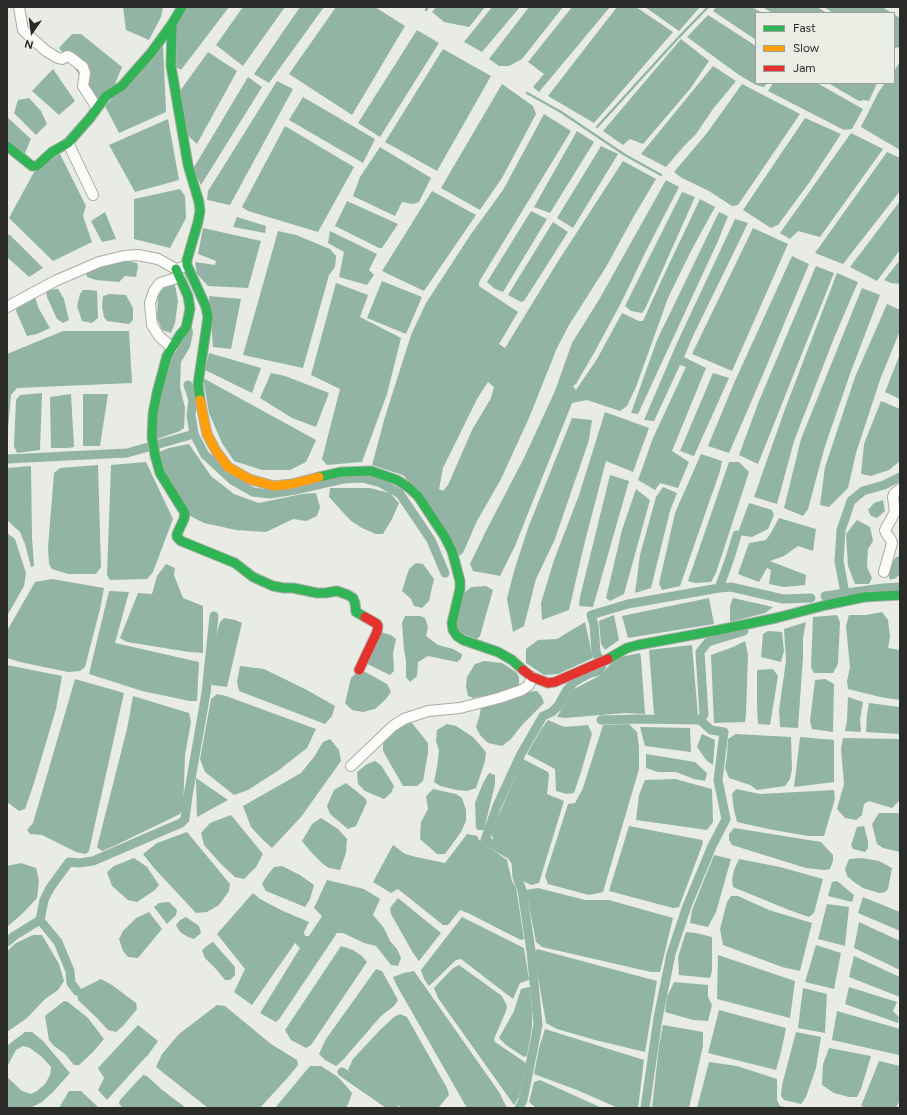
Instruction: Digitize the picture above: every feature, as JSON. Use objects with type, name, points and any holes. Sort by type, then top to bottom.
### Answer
[{"type":"street","points":[[18,7],[23,30],[38,44],[58,58],[62,59],[67,56],[70,57],[83,67],[85,74],[83,86],[97,108]]},
{"type":"street","points":[[7,146],[34,167],[52,152],[68,143],[90,118],[106,96],[120,88],[151,53],[172,24],[182,7]]},
{"type":"street","points":[[172,24],[171,66],[188,165],[199,202],[198,222],[187,260],[187,265],[206,307],[208,317],[198,384],[199,394],[207,434],[216,451],[228,467],[249,479],[274,486],[292,484],[341,472],[357,471],[371,472],[396,480],[408,487],[418,496],[445,537],[452,551],[460,581],[460,588],[452,623],[453,630],[457,636],[498,652],[512,660],[532,677],[541,682],[555,682],[627,648],[638,645],[776,618],[864,597],[900,595]]},
{"type":"street","points":[[68,143],[93,195]]},
{"type":"street","points":[[7,307],[55,281],[99,262],[124,256],[138,255],[158,259],[178,273],[188,296],[190,309],[186,328],[167,356],[153,414],[152,437],[160,473],[185,513],[184,520],[177,534],[178,539],[235,563],[253,577],[273,586],[317,593],[337,591],[353,598],[356,612],[378,626],[377,632],[359,670]]},
{"type":"street","points":[[172,348],[158,336],[152,324],[150,303],[154,291],[160,283],[178,273],[187,265]]},
{"type":"street","points":[[884,572],[892,543],[885,530],[895,512],[893,496],[900,489]]},
{"type":"street","points":[[351,766],[393,726],[404,719],[428,711],[460,708],[499,698],[522,690],[529,685],[532,677]]},
{"type":"shaded area","points":[[123,7],[163,7],[161,17],[149,40],[126,30]]},
{"type":"shaded area","points":[[185,7],[229,7],[181,70],[176,67],[177,22]]},
{"type":"shaded area","points":[[243,7],[285,7],[243,66],[216,45]]},
{"type":"shaded area","points":[[300,7],[324,7],[269,83],[254,74]]},
{"type":"shaded area","points":[[336,7],[375,7],[405,26],[352,115],[289,74]]},
{"type":"shaded area","points":[[436,7],[485,7],[469,27],[444,22],[432,12]]},
{"type":"shaded area","points":[[492,7],[520,7],[482,52],[464,42]]},
{"type":"shaded area","points":[[529,7],[563,7],[522,59],[509,66],[499,66],[489,59]]},
{"type":"shaded area","points":[[572,7],[610,7],[539,92],[533,87],[544,74],[528,62]]},
{"type":"shaded area","points":[[617,7],[636,7],[673,32],[594,123],[548,96]]},
{"type":"shaded area","points":[[645,7],[700,7],[679,31]]},
{"type":"shaded area","points":[[716,7],[752,7],[760,12],[755,12],[755,39],[713,11]]},
{"type":"shaded area","points":[[763,7],[817,7],[825,12],[770,12]]},
{"type":"shaded area","points":[[824,7],[882,7],[890,12],[832,12]]},
{"type":"shaded area","points":[[708,15],[755,45],[755,84],[766,84],[764,87],[756,85],[739,75],[687,37]]},
{"type":"shaded area","points":[[895,15],[900,18],[900,47],[895,48]]},
{"type":"shaded area","points":[[417,30],[439,43],[380,137],[358,123]]},
{"type":"shaded area","points":[[72,34],[81,34],[122,67],[115,84],[98,99],[59,48]]},
{"type":"shaded area","points":[[681,39],[709,61],[690,89],[643,144],[630,139],[623,145],[603,131]]},
{"type":"shaded area","points":[[163,46],[166,112],[119,133],[105,106]]},
{"type":"shaded area","points":[[443,49],[491,76],[437,171],[385,142]]},
{"type":"shaded area","points":[[208,52],[237,71],[197,144],[185,133],[180,91]]},
{"type":"shaded area","points":[[900,62],[900,150],[861,127],[878,93],[884,84],[895,84],[895,70]]},
{"type":"shaded area","points":[[713,66],[736,81],[713,109],[696,134],[666,167],[641,154]]},
{"type":"shaded area","points":[[53,69],[75,101],[59,115],[32,91]]},
{"type":"shaded area","points":[[248,77],[262,87],[201,185],[193,169]]},
{"type":"shaded area","points":[[277,81],[293,89],[230,205],[207,200],[208,191]]},
{"type":"shaded area","points":[[502,84],[533,106],[536,114],[502,178],[480,210],[441,188]]},
{"type":"shaded area","points":[[742,84],[800,114],[738,205],[732,206],[709,191],[682,178],[674,172],[707,133]]},
{"type":"shaded area","points":[[772,84],[819,84],[863,109],[852,129],[844,130],[768,91]]},
{"type":"shaded area","points":[[830,84],[877,84],[869,101],[859,101]]},
{"type":"shaded area","points":[[303,97],[375,139],[363,163],[289,120]]},
{"type":"shaded area","points":[[29,98],[41,111],[47,124],[36,135],[14,113],[18,100]]},
{"type":"shaded area","points":[[544,114],[571,131],[479,282],[479,286],[518,312],[499,344],[505,348],[557,263],[623,161],[656,179],[606,267],[569,325],[557,348],[529,418],[501,479],[477,521],[463,553],[457,557],[421,495],[403,475],[372,465],[385,417],[411,335],[426,303],[471,234],[503,190]],"holes":[[[488,382],[494,387],[491,398],[472,430],[448,485],[443,491],[439,489],[443,468],[477,399]]]},
{"type":"shaded area","points":[[7,117],[31,139],[22,160],[7,149]]},
{"type":"shaded area","points":[[805,118],[841,134],[809,183],[778,225],[771,228],[743,210]]},
{"type":"shaded area","points":[[168,119],[179,180],[135,192],[109,145]]},
{"type":"shaded area","points":[[285,126],[354,167],[318,232],[248,211],[242,207]]},
{"type":"shaded area","points":[[577,131],[594,142],[550,213],[534,207]]},
{"type":"shaded area","points":[[851,133],[883,149],[820,237],[798,231],[790,239],[780,233]]},
{"type":"shaded area","points":[[601,146],[618,154],[573,228],[557,218]]},
{"type":"shaded area","points":[[380,147],[431,178],[419,202],[413,204],[402,202],[395,216],[353,196],[360,177]]},
{"type":"shaded area","points":[[58,150],[86,206],[83,216],[92,242],[53,261],[9,218],[40,161]]},
{"type":"shaded area","points":[[887,152],[900,158],[900,191],[843,264],[815,253]]},
{"type":"shaded area","points":[[666,180],[679,187],[621,303],[594,353],[576,384],[573,386],[576,390],[597,359],[622,313],[639,321],[643,321],[700,199],[715,207],[668,298],[636,387],[627,406],[620,411],[587,400],[572,403],[515,546],[500,576],[473,571],[470,564],[524,458],[555,391],[572,343],[600,298]]},
{"type":"shaded area","points":[[180,189],[185,196],[186,218],[170,248],[134,239],[134,199]]},
{"type":"shaded area","points":[[432,191],[476,215],[424,291],[382,271]]},
{"type":"shaded area","points":[[682,192],[695,197],[645,309],[642,313],[631,311],[625,306]]},
{"type":"shaded area","points":[[347,201],[398,224],[382,248],[379,248],[335,226]]},
{"type":"shaded area","points":[[900,201],[900,250],[877,281],[850,267]]},
{"type":"shaded area","points":[[531,211],[547,219],[503,292],[495,289],[487,282]]},
{"type":"shaded area","points":[[105,212],[116,239],[102,242],[91,221]]},
{"type":"shaded area","points":[[719,212],[728,216],[718,241],[638,414],[631,413],[657,340]]},
{"type":"shaded area","points":[[237,217],[266,226],[265,233],[233,227]]},
{"type":"shaded area","points":[[735,219],[748,223],[684,357],[706,368],[672,451],[689,462],[678,488],[660,483],[655,490],[638,480],[653,438],[686,367],[680,365],[654,421],[644,420],[677,343]]},
{"type":"shaded area","points":[[553,222],[568,232],[524,301],[521,302],[508,295]]},
{"type":"shaded area","points":[[203,228],[261,241],[248,288],[208,286],[197,274],[195,262],[215,265],[216,261],[198,254]]},
{"type":"shaded area","points":[[753,228],[788,244],[732,371],[692,354]]},
{"type":"shaded area","points":[[278,231],[296,235],[330,249],[336,256],[335,267],[329,275],[303,368],[243,355]]},
{"type":"shaded area","points":[[330,231],[377,254],[369,270],[374,275],[367,285],[339,277],[344,252],[328,243]]},
{"type":"shaded area","points":[[9,234],[43,268],[29,277],[7,257],[7,237]]},
{"type":"shaded area","points":[[792,256],[809,264],[729,453],[708,446],[735,381]]},
{"type":"shaded area","points":[[125,260],[137,263],[138,266],[136,277],[125,276],[119,282],[96,280],[87,277],[86,272],[95,266]]},
{"type":"shaded area","points":[[900,260],[900,284],[891,283],[884,280]]},
{"type":"shaded area","points":[[816,266],[834,273],[758,464],[739,455],[759,401]]},
{"type":"shaded area","points":[[837,273],[858,282],[834,338],[794,441],[777,504],[754,497],[785,409]]},
{"type":"shaded area","points":[[382,281],[422,297],[406,334],[367,318]]},
{"type":"shaded area","points":[[336,283],[368,295],[360,317],[401,338],[387,394],[362,462],[327,465],[322,459],[340,389],[311,375]]},
{"type":"shaded area","points":[[175,285],[178,301],[175,323],[171,333],[162,330],[157,318],[158,296],[163,287]]},
{"type":"shaded area","points":[[862,288],[880,295],[825,446],[808,509],[803,516],[784,508],[801,439]]},
{"type":"shaded area","points":[[58,289],[64,299],[69,320],[63,323],[57,319],[47,297],[46,290]]},
{"type":"shaded area","points":[[83,290],[97,291],[98,318],[92,323],[82,321],[77,306],[80,294]]},
{"type":"shaded area","points":[[110,294],[126,295],[133,308],[133,320],[129,324],[107,321],[104,317],[102,307],[103,296]]},
{"type":"shaded area","points":[[209,296],[241,299],[231,349],[213,347]]},
{"type":"shaded area","points":[[35,297],[39,309],[50,328],[37,334],[27,336],[16,311],[18,304]]},
{"type":"shaded area","points":[[887,304],[900,310],[900,331],[881,377],[856,453],[848,488],[829,507],[820,505],[825,467],[855,377]]},
{"type":"shaded area","points":[[189,311],[193,333],[190,347],[181,362],[180,387],[185,408],[184,428],[180,431],[154,440],[150,417]]},
{"type":"shaded area","points":[[63,331],[129,331],[132,383],[17,388],[11,395],[7,440],[7,354]]},
{"type":"shaded area","points":[[209,353],[261,368],[252,393],[205,370]]},
{"type":"shaded area","points":[[900,354],[900,399],[885,392]]},
{"type":"shaded area","points":[[271,373],[285,376],[329,393],[316,427],[292,418],[260,398]]},
{"type":"shaded area","points":[[713,373],[729,378],[694,456],[680,451]]},
{"type":"shaded area","points":[[203,378],[316,440],[306,462],[290,470],[262,470],[234,461],[222,443],[209,413]]},
{"type":"shaded area","points":[[42,393],[40,450],[17,453],[14,446],[16,400],[20,395]]},
{"type":"shaded area","points":[[71,394],[74,447],[51,448],[50,397]]},
{"type":"shaded area","points":[[83,394],[108,394],[100,446],[83,446]]},
{"type":"shaded area","points":[[881,401],[900,409],[900,461],[889,470],[871,476],[861,474],[864,444]]},
{"type":"shaded area","points":[[605,412],[649,428],[633,472],[606,461],[569,610],[542,620],[541,603],[554,560],[579,495]]},
{"type":"shaded area","points":[[572,418],[592,420],[589,440],[555,539],[536,579],[524,626],[513,632],[507,599],[514,571],[528,528]]},
{"type":"shaded area","points":[[189,444],[211,476],[234,494],[259,503],[302,494],[316,493],[320,507],[317,516],[306,521],[293,519],[266,532],[236,530],[204,523],[184,513],[154,454],[169,448]]},
{"type":"shaded area","points":[[701,454],[722,461],[720,471],[680,586],[662,590],[659,584],[675,513]]},
{"type":"shaded area","points":[[146,462],[173,519],[153,572],[147,579],[110,580],[107,575],[111,465]]},
{"type":"shaded area","points":[[729,462],[739,462],[749,472],[716,573],[711,582],[695,583],[688,581]]},
{"type":"shaded area","points":[[98,465],[101,567],[96,574],[68,574],[52,569],[49,564],[48,547],[54,473],[60,468]]},
{"type":"shaded area","points":[[31,466],[34,566],[31,567],[20,532],[7,520],[7,468]]},
{"type":"shaded area","points":[[610,475],[629,481],[593,607],[579,606],[580,597]]},
{"type":"shaded area","points":[[663,487],[677,493],[670,511],[651,588],[635,593],[640,555],[656,497]]},
{"type":"shaded area","points":[[330,488],[370,488],[390,493],[399,503],[383,534],[376,534],[351,521],[329,497]]},
{"type":"shaded area","points":[[636,489],[650,500],[624,594],[610,601],[606,598],[622,530]]},
{"type":"shaded area","points":[[883,500],[885,511],[877,518],[871,516],[868,510],[874,503]]},
{"type":"shaded area","points":[[749,503],[772,510],[774,515],[768,529],[752,537],[737,535]]},
{"type":"shaded area","points":[[779,518],[816,529],[813,551],[798,546],[784,556],[770,561],[806,575],[805,585],[784,587],[769,584],[771,570],[767,568],[759,582],[738,574],[749,543],[766,540]]},
{"type":"shaded area","points":[[857,520],[870,527],[873,541],[868,549],[867,567],[872,578],[869,584],[855,584],[848,566],[846,534]]},
{"type":"shaded area","points":[[7,533],[15,539],[26,573],[24,586],[7,616]]},
{"type":"shaded area","points":[[900,556],[900,574],[896,578],[890,580],[888,573],[890,565],[896,557]]},
{"type":"shaded area","points":[[416,563],[423,564],[434,579],[429,601],[422,608],[414,606],[411,599],[402,591],[409,569]]},
{"type":"shaded area","points":[[166,564],[175,568],[174,575],[183,598],[203,606],[203,653],[127,642],[120,638],[138,593],[152,594],[157,576]]},
{"type":"shaded area","points":[[52,579],[104,588],[85,667],[80,671],[68,672],[7,658],[7,631],[35,582]]},
{"type":"shaded area","points":[[486,586],[493,590],[480,636],[477,639],[460,633],[455,623],[461,596],[471,587]]},
{"type":"shaded area","points":[[109,591],[129,592],[115,643],[199,662],[197,701],[190,701],[142,691],[89,674]]},
{"type":"shaded area","points":[[709,598],[714,624],[628,638],[622,616]]},
{"type":"shaded area","points":[[733,598],[773,607],[765,613],[730,622],[730,606]]},
{"type":"shaded area","points":[[882,612],[888,620],[890,637],[888,648],[900,650],[900,700],[880,697],[848,689],[847,681],[850,667],[846,626],[849,615],[866,615]]},
{"type":"shaded area","points":[[614,615],[619,640],[605,650],[601,644],[599,621]]},
{"type":"shaded area","points":[[837,615],[840,622],[838,664],[833,673],[814,673],[811,667],[813,617]]},
{"type":"shaded area","points":[[405,616],[420,616],[425,618],[428,627],[426,636],[438,645],[453,649],[462,654],[461,659],[457,662],[428,656],[418,662],[417,676],[410,682],[406,677],[402,623]]},
{"type":"shaded area","points":[[224,618],[242,623],[227,687],[212,685],[211,680],[216,636],[220,622]]},
{"type":"shaded area","points":[[585,622],[593,658],[558,674],[544,675],[526,663],[526,649],[538,640],[557,639]]},
{"type":"shaded area","points":[[806,622],[803,638],[798,728],[780,727],[779,710],[786,661],[784,629]]},
{"type":"shaded area","points":[[768,631],[782,632],[784,651],[781,662],[761,657],[763,634]]},
{"type":"shaded area","points":[[380,632],[391,635],[396,639],[393,653],[394,671],[390,675],[361,661]]},
{"type":"shaded area","points":[[745,641],[748,655],[745,722],[714,723],[711,655]]},
{"type":"shaded area","points":[[692,645],[698,716],[662,718],[654,714],[649,650]]},
{"type":"shaded area","points":[[640,653],[645,714],[625,713],[565,718],[557,717],[572,690],[601,675],[616,658]]},
{"type":"shaded area","points":[[484,661],[502,663],[516,672],[519,677],[519,685],[494,694],[473,698],[468,696],[466,687],[467,677],[475,664]]},
{"type":"shaded area","points":[[7,665],[62,676],[56,709],[34,783],[25,809],[19,811],[7,802]]},
{"type":"shaded area","points":[[240,666],[264,669],[307,690],[335,706],[332,716],[325,724],[239,691],[237,682]]},
{"type":"shaded area","points":[[360,669],[387,684],[391,692],[375,709],[363,712],[352,710],[345,703],[351,678]]},
{"type":"shaded area","points":[[773,669],[778,676],[770,725],[758,724],[757,670]]},
{"type":"shaded area","points":[[75,679],[124,693],[89,851],[86,854],[76,852],[42,835],[30,834],[27,830],[33,823]]},
{"type":"shaded area","points":[[825,679],[834,684],[833,732],[812,729],[810,721],[815,680]]},
{"type":"shaded area","points":[[537,691],[542,697],[544,703],[522,725],[511,739],[502,746],[488,743],[480,735],[476,727],[481,706],[525,692]]},
{"type":"shaded area","points":[[217,694],[316,729],[307,748],[279,770],[248,790],[234,795],[205,772],[200,759],[211,699]]},
{"type":"shaded area","points":[[133,696],[189,713],[191,722],[185,755],[183,809],[180,814],[102,851],[97,847],[127,729]]},
{"type":"shaded area","points":[[848,697],[863,702],[860,732],[845,731]]},
{"type":"shaded area","points":[[869,703],[900,707],[900,734],[866,732]]},
{"type":"shaded area","points":[[548,720],[564,727],[588,725],[592,734],[574,793],[567,794],[556,791],[555,769],[527,754]]},
{"type":"shaded area","points":[[409,723],[412,723],[428,743],[428,753],[423,781],[417,786],[403,786],[383,751],[383,742],[392,732]]},
{"type":"shaded area","points":[[447,724],[456,726],[473,737],[486,752],[485,761],[476,788],[467,791],[457,790],[440,786],[434,782],[439,750],[436,741],[437,730]]},
{"type":"shaded area","points":[[629,724],[637,732],[639,769],[603,892],[589,895],[548,884],[545,876],[568,804],[575,803],[583,788],[603,725]]},
{"type":"shaded area","points":[[640,727],[690,728],[691,752],[645,746]]},
{"type":"shaded area","points":[[702,734],[715,740],[713,765],[707,761],[697,747]]},
{"type":"shaded area","points":[[736,734],[791,737],[792,769],[790,779],[785,786],[757,790],[750,785],[729,778],[725,768],[728,739]]},
{"type":"shaded area","points":[[800,737],[834,740],[834,782],[794,787]]},
{"type":"shaded area","points":[[843,738],[900,739],[900,800],[892,808],[869,801],[864,804],[862,815],[856,820],[845,818],[837,809],[844,784],[841,749]]},
{"type":"shaded area","points":[[330,739],[339,750],[341,761],[301,817],[272,848],[251,827],[243,806],[301,773],[314,757],[323,742]]},
{"type":"shaded area","points":[[646,754],[695,762],[707,773],[705,781],[694,779],[676,772],[658,772],[646,768]]},
{"type":"shaded area","points":[[523,759],[548,772],[547,794],[564,801],[539,883],[531,885],[521,880],[520,863],[518,857],[494,841],[491,833]]},
{"type":"shaded area","points":[[375,761],[381,765],[394,786],[391,793],[384,799],[365,791],[358,784],[357,772],[367,764]]},
{"type":"shaded area","points":[[489,773],[495,775],[495,784],[484,830],[478,830],[476,828],[475,803],[483,783]]},
{"type":"shaded area","points":[[196,778],[228,800],[197,817]]},
{"type":"shaded area","points":[[675,779],[712,789],[713,822],[707,830],[636,820],[639,795],[645,780]]},
{"type":"shaded area","points":[[346,783],[365,798],[367,802],[356,826],[348,829],[330,814],[327,806],[334,790]]},
{"type":"shaded area","points":[[433,789],[456,794],[462,798],[466,810],[466,821],[461,832],[445,854],[437,854],[420,839],[421,822],[428,809],[426,796]]},
{"type":"shaded area","points":[[736,789],[760,794],[834,790],[835,799],[824,836],[808,836],[737,822],[732,794]]},
{"type":"shaded area","points":[[879,813],[900,814],[900,852],[883,848],[877,844],[872,824]]},
{"type":"shaded area","points":[[231,815],[263,854],[256,867],[244,879],[235,877],[220,863],[204,845],[201,833],[210,823]]},
{"type":"shaded area","points":[[321,818],[338,829],[347,839],[346,853],[340,870],[329,868],[323,864],[302,841],[312,824]]},
{"type":"shaded area","points":[[629,826],[702,840],[703,843],[679,907],[673,908],[609,891]]},
{"type":"shaded area","points":[[864,826],[868,841],[868,848],[865,852],[853,849],[851,845],[857,827]]},
{"type":"shaded area","points":[[734,828],[821,842],[833,855],[833,861],[830,869],[825,870],[806,868],[732,845],[729,840],[729,834]]},
{"type":"shaded area","points":[[187,832],[230,884],[229,891],[219,905],[207,912],[196,913],[143,854],[157,843]]},
{"type":"shaded area","points":[[467,834],[477,836],[479,840],[507,860],[512,881],[516,887],[524,939],[521,940],[460,910],[448,925],[443,925],[398,889],[391,893],[373,882],[393,845],[405,854],[445,863]]},
{"type":"shaded area","points":[[714,855],[731,859],[716,912],[708,927],[690,923],[692,910]]},
{"type":"shaded area","points":[[134,858],[147,867],[159,885],[155,890],[137,902],[128,900],[112,886],[107,872],[114,866]]},
{"type":"shaded area","points":[[862,858],[879,861],[892,868],[888,889],[885,892],[879,893],[863,888],[847,876],[845,869],[849,859]]},
{"type":"shaded area","points":[[739,859],[780,867],[823,879],[814,913],[809,917],[733,887],[732,880],[734,870]]},
{"type":"shaded area","points":[[21,863],[36,868],[39,881],[37,898],[7,927],[7,866]]},
{"type":"shaded area","points":[[282,866],[300,875],[314,885],[310,899],[305,907],[266,891],[262,884],[274,867]]},
{"type":"shaded area","points":[[327,880],[364,889],[380,899],[373,915],[384,928],[401,958],[398,966],[391,965],[376,946],[364,943],[343,933],[337,933],[276,1022],[260,1013],[300,948],[295,943],[252,1005],[234,992],[245,969],[217,934],[253,893],[260,899],[283,911],[309,922],[304,932],[305,936],[309,936],[322,916],[314,908]]},
{"type":"shaded area","points":[[837,881],[854,895],[852,902],[828,896],[832,882]]},
{"type":"shaded area","points":[[538,888],[585,900],[609,900],[673,918],[660,972],[651,972],[542,947],[536,942],[526,890]]},
{"type":"shaded area","points":[[731,896],[738,896],[769,910],[812,923],[800,971],[782,967],[723,945],[720,929],[727,902]]},
{"type":"shaded area","points":[[863,897],[900,912],[900,931],[858,913]]},
{"type":"shaded area","points":[[398,898],[441,933],[419,961],[391,914],[390,908]]},
{"type":"shaded area","points":[[169,902],[177,910],[176,915],[167,924],[154,907],[159,903]]},
{"type":"shaded area","points":[[827,904],[849,907],[845,946],[818,939]]},
{"type":"shaded area","points":[[149,912],[162,929],[138,958],[128,957],[123,951],[119,939],[123,931],[136,918]]},
{"type":"shaded area","points":[[186,917],[199,926],[201,933],[194,939],[180,932],[176,925],[180,920]]},
{"type":"shaded area","points":[[462,917],[524,948],[529,980],[520,983],[513,999],[461,959],[456,960],[429,986],[424,979],[421,970]]},
{"type":"shaded area","points":[[859,922],[900,941],[900,970],[854,948]]},
{"type":"shaded area","points":[[686,932],[712,937],[712,971],[710,978],[679,975],[678,957]]},
{"type":"shaded area","points":[[33,935],[42,935],[59,964],[64,981],[58,990],[45,999],[27,1018],[7,1032],[7,951],[16,943]]},
{"type":"shaded area","points":[[213,942],[235,967],[235,975],[230,980],[225,980],[205,958],[202,950]]},
{"type":"shaded area","points":[[816,945],[841,953],[834,989],[805,982]]},
{"type":"shaded area","points":[[341,946],[353,950],[362,956],[367,962],[311,1045],[306,1048],[291,1040],[285,1030]]},
{"type":"shaded area","points":[[537,949],[657,981],[645,1052],[557,1029],[546,1023],[534,953]]},
{"type":"shaded area","points":[[718,955],[795,981],[790,1018],[717,999]]},
{"type":"shaded area","points":[[854,956],[900,977],[900,997],[849,977]]},
{"type":"shaded area","points":[[459,965],[502,996],[507,1006],[494,1039],[495,1042],[526,1063],[519,1097],[514,1105],[438,998],[434,988],[452,969]]},
{"type":"shaded area","points":[[376,969],[382,971],[398,1000],[394,1006],[381,1016],[336,1066],[325,1060],[319,1054],[326,1039]]},
{"type":"shaded area","points":[[414,971],[499,1092],[507,1108],[467,1108],[393,977]]},
{"type":"shaded area","points":[[101,979],[112,985],[136,1003],[137,1009],[116,1032],[108,1030],[78,1000],[77,991]]},
{"type":"shaded area","points":[[674,982],[708,985],[708,997],[712,1005],[708,1021],[693,1020],[665,1012],[667,997]]},
{"type":"shaded area","points":[[530,987],[532,1027],[527,1056],[524,1057],[506,1045],[499,1038],[514,1011],[521,989]]},
{"type":"shaded area","points":[[849,987],[897,1002],[893,1011],[899,1017],[898,1023],[845,1004]]},
{"type":"shaded area","points":[[803,988],[827,994],[825,1033],[798,1028]]},
{"type":"shaded area","points":[[64,1001],[68,1002],[88,1018],[104,1039],[79,1065],[74,1065],[65,1054],[54,1046],[49,1040],[45,1016]]},
{"type":"shaded area","points":[[217,1005],[225,1006],[271,1044],[297,1060],[298,1065],[260,1108],[208,1108],[156,1067],[162,1054],[179,1034]]},
{"type":"shaded area","points":[[719,1010],[786,1028],[776,1070],[708,1053]]},
{"type":"shaded area","points":[[837,1011],[900,1029],[899,1055],[832,1040]]},
{"type":"shaded area","points":[[400,1014],[407,1017],[447,1088],[449,1095],[438,1108],[402,1108],[354,1076],[348,1070],[353,1059],[380,1030],[394,1017]]},
{"type":"shaded area","points":[[138,1025],[158,1041],[148,1055],[107,1100],[98,1090],[104,1078],[98,1068]]},
{"type":"shaded area","points":[[663,1025],[703,1032],[703,1046],[689,1108],[652,1108],[659,1046]]},
{"type":"shaded area","points":[[545,1029],[644,1060],[638,1108],[618,1108],[577,1090],[534,1074],[539,1048]]},
{"type":"shaded area","points":[[25,1032],[32,1032],[43,1041],[70,1073],[42,1102],[30,1108],[7,1108],[7,1077],[22,1091],[31,1094],[45,1084],[50,1075],[51,1067],[42,1057],[30,1048],[23,1046],[16,1050],[7,1067],[8,1045]]},
{"type":"shaded area","points":[[796,1032],[821,1037],[816,1068],[806,1097],[801,1104],[784,1100],[781,1096],[782,1085]]},
{"type":"shaded area","points":[[829,1048],[871,1056],[861,1089],[857,1097],[849,1097],[834,1093],[822,1085],[823,1064]]},
{"type":"shaded area","points":[[879,1061],[900,1066],[900,1100],[896,1108],[869,1108],[861,1106]]},
{"type":"shaded area","points":[[709,1062],[737,1066],[777,1079],[777,1100],[780,1106],[791,1108],[697,1108]]},
{"type":"shaded area","points":[[310,1066],[321,1066],[338,1077],[348,1088],[352,1093],[346,1108],[275,1108]]},
{"type":"shaded area","points":[[143,1075],[147,1076],[186,1108],[123,1108],[119,1104],[120,1100]]},
{"type":"shaded area","points":[[540,1080],[602,1108],[536,1108],[529,1102],[534,1082]]},
{"type":"shaded area","points":[[69,1091],[81,1091],[97,1106],[97,1108],[59,1108]]},
{"type":"waterway","points":[[597,127],[708,7]]},
{"type":"waterway","points":[[527,93],[561,112],[625,155],[661,175]]},
{"type":"waterway","points":[[188,385],[193,400],[191,415],[194,434],[205,455],[232,480],[253,492],[270,494],[343,479],[362,478],[381,483],[400,494],[431,540],[445,573]]},
{"type":"waterway","points":[[7,459],[127,453],[194,434]]},
{"type":"waterway","points":[[845,593],[839,561],[841,530],[851,501],[863,491],[884,485],[900,477]]},
{"type":"waterway","points":[[719,588],[737,535]]},
{"type":"waterway","points":[[519,1108],[523,1100],[538,1025],[531,951],[522,890],[517,877],[516,862],[511,855],[485,840],[497,806],[521,754],[543,716],[552,712],[558,706],[567,690],[574,682],[588,674],[599,671],[602,666],[596,652],[594,625],[591,615],[628,604],[731,587],[783,599],[811,598]]},
{"type":"waterway","points":[[825,596],[900,587]]},
{"type":"waterway","points":[[7,942],[40,920],[44,900],[50,888],[69,862],[79,863],[93,861],[181,823],[185,819],[206,693],[214,616]]},
{"type":"waterway","points":[[700,720],[704,715],[700,652],[708,642],[744,631]]},
{"type":"waterway","points":[[601,720],[700,720],[711,730],[724,732],[718,780],[726,819],[712,846],[687,906],[671,954],[658,1018],[645,1108]]},
{"type":"waterway","points":[[40,920],[58,942],[70,971],[71,983],[77,991]]},
{"type":"waterway","points":[[342,1072],[394,1108]]},
{"type":"traffic: fast","points":[[182,7],[172,24],[171,66],[188,165],[199,202],[200,211],[187,260],[187,265],[206,307],[208,317],[198,384],[200,400]]},
{"type":"traffic: fast","points":[[7,146],[32,166],[37,166],[52,152],[68,143],[90,118],[106,96],[122,86],[151,53],[172,24]]},
{"type":"traffic: fast","points":[[176,269],[188,296],[190,309],[186,328],[167,356],[153,414],[152,437],[160,473],[185,513],[177,537],[181,541],[235,563],[253,577],[273,586],[317,593],[337,591],[348,595],[353,598],[356,612],[365,617]]},
{"type":"traffic: fast","points":[[319,477],[341,472],[371,471],[397,480],[418,496],[445,537],[452,551],[460,581],[460,589],[452,623],[453,630],[457,636],[463,640],[498,652],[512,660],[523,670]]},
{"type":"traffic: fast","points":[[608,659],[627,648],[638,645],[776,618],[864,597],[900,595]]},
{"type":"traffic: slow","points":[[200,400],[207,434],[216,451],[228,467],[249,479],[274,486],[292,484],[319,477]]},
{"type":"traffic: jam","points":[[359,670],[377,632],[378,626],[365,617]]},
{"type":"traffic: jam","points":[[523,670],[532,677],[548,683],[555,682],[608,659]]}]
